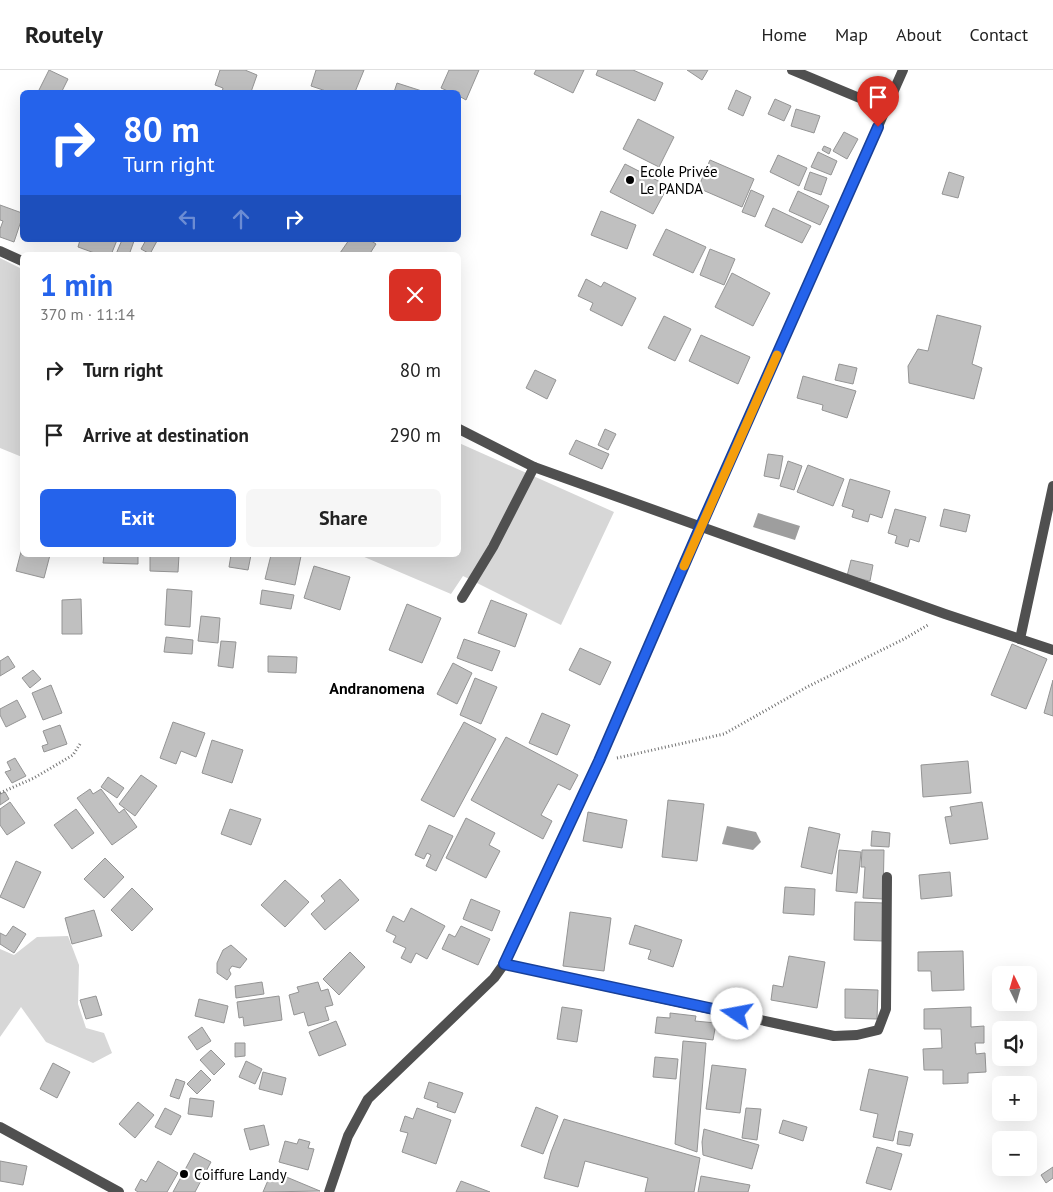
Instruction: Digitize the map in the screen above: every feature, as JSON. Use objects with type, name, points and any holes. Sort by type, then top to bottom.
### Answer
[{"type":"street","points":[[792,70],[886,108]]},
{"type":"street","points":[[329,1192],[348,1136],[368,1100],[494,978],[504,964],[599,761],[903,70]]},
{"type":"street","points":[[0,251],[20,260]]},
{"type":"street","points":[[461,430],[534,467],[700,528],[944,614],[1053,650]]},
{"type":"street","points":[[462,598],[493,547],[534,467]]},
{"type":"street","points":[[1020,639],[1053,486]]},
{"type":"street","points":[[504,964],[834,1036],[858,1035],[878,1030],[886,1009],[887,877]]},
{"type":"street","points":[[0,1127],[119,1192]]},
{"type":"path","points":[[599,761],[724,734],[807,687],[904,639],[944,614]]},
{"type":"path","points":[[0,793],[34,778],[72,755],[80,744]]},
{"type":"shaded area","points":[[0,258],[20,268],[20,456],[0,448]]},
{"type":"shaded area","points":[[461,444],[614,512],[561,625],[463,576],[451,594],[364,557],[461,557]]},
{"type":"shaded area","points":[[758,513],[800,526],[795,540],[753,527]]},
{"type":"shaded area","points":[[727,826],[756,832],[761,842],[753,850],[722,844]]},
{"type":"shaded area","points":[[68,936],[79,965],[78,1004],[86,1028],[104,1033],[112,1053],[93,1063],[46,1042],[21,1007],[0,1037],[0,949],[14,955],[37,937]]},
{"type":"building","points":[[49,70],[68,79],[62,90],[39,90]]},
{"type":"building","points":[[220,70],[245,70],[257,75],[252,90],[222,90],[223,88],[215,85]]},
{"type":"building","points":[[316,70],[364,70],[356,90],[323,90],[311,86]]},
{"type":"building","points":[[449,70],[479,70],[466,100],[461,97],[461,90],[446,90],[441,88]]},
{"type":"building","points":[[536,70],[584,70],[573,93],[534,74]]},
{"type":"building","points":[[598,70],[633,70],[663,83],[655,101],[596,75]]},
{"type":"building","points":[[687,70],[708,70],[702,80]]},
{"type":"building","points":[[397,83],[419,90],[395,90]]},
{"type":"building","points":[[736,90],[751,97],[743,116],[728,109]]},
{"type":"building","points":[[775,99],[791,106],[784,121],[768,114]]},
{"type":"building","points":[[796,109],[820,116],[814,133],[791,126]]},
{"type":"building","points":[[638,119],[674,137],[659,167],[623,149]]},
{"type":"building","points":[[844,132],[858,139],[847,159],[833,151]]},
{"type":"building","points":[[824,146],[831,149],[829,154],[822,150]]},
{"type":"building","points":[[818,152],[837,161],[831,175],[811,167]]},
{"type":"building","points":[[778,155],[807,168],[799,186],[770,172]]},
{"type":"building","points":[[710,160],[754,179],[742,207],[698,188]]},
{"type":"building","points":[[625,164],[668,186],[653,214],[610,192]]},
{"type":"building","points":[[810,172],[827,178],[821,195],[804,189]]},
{"type":"building","points":[[949,172],[964,177],[958,198],[942,194]]},
{"type":"building","points":[[751,190],[764,196],[755,217],[742,212]]},
{"type":"building","points":[[798,191],[829,206],[820,225],[789,211]]},
{"type":"building","points":[[0,205],[20,212],[20,224],[14,242],[0,237],[3,221],[0,220]]},
{"type":"building","points":[[773,208],[811,226],[802,243],[765,226]]},
{"type":"building","points":[[601,211],[636,225],[627,249],[591,235]]},
{"type":"building","points":[[666,229],[706,247],[693,273],[653,255]]},
{"type":"building","points":[[79,242],[116,242],[112,252],[92,252],[78,247]]},
{"type":"building","points":[[121,242],[134,242],[130,252],[117,252]]},
{"type":"building","points":[[145,242],[156,242],[151,252],[141,249]]},
{"type":"building","points":[[348,242],[373,242],[376,244],[371,252],[341,252]]},
{"type":"building","points":[[710,249],[735,259],[724,285],[700,275]]},
{"type":"building","points":[[732,273],[770,293],[753,326],[715,307]]},
{"type":"building","points":[[586,279],[601,287],[604,282],[636,298],[622,326],[590,310],[593,303],[578,296]]},
{"type":"building","points":[[937,315],[981,326],[972,364],[982,368],[974,399],[909,383],[908,366],[918,349],[928,351]]},
{"type":"building","points":[[664,316],[691,329],[675,361],[648,348]]},
{"type":"building","points":[[701,335],[750,357],[738,384],[689,361]]},
{"type":"building","points":[[839,364],[857,368],[853,384],[835,380]]},
{"type":"building","points":[[535,370],[556,380],[547,399],[526,388]]},
{"type":"building","points":[[803,376],[856,391],[847,418],[822,410],[823,405],[797,398]]},
{"type":"building","points":[[605,429],[616,434],[608,450],[598,445]]},
{"type":"building","points":[[576,440],[609,454],[602,469],[569,454]]},
{"type":"building","points":[[768,454],[783,456],[779,479],[764,476]]},
{"type":"building","points":[[788,461],[802,466],[794,490],[780,486]]},
{"type":"building","points":[[808,465],[844,479],[833,506],[797,492]]},
{"type":"building","points":[[850,479],[890,491],[882,518],[870,514],[868,522],[852,517],[854,510],[842,506]]},
{"type":"building","points":[[895,509],[926,517],[919,542],[910,539],[908,547],[895,543],[897,536],[888,533]]},
{"type":"building","points":[[944,509],[970,515],[966,532],[940,526]]},
{"type":"building","points":[[20,556],[49,557],[44,578],[16,571]]},
{"type":"building","points":[[104,557],[138,557],[138,564],[103,563]]},
{"type":"building","points":[[150,557],[179,557],[178,572],[150,571]]},
{"type":"building","points":[[231,557],[251,557],[248,570],[229,567]]},
{"type":"building","points":[[270,557],[301,557],[295,585],[265,579]]},
{"type":"building","points":[[851,560],[873,565],[870,581],[847,576]]},
{"type":"building","points":[[314,566],[350,577],[340,610],[304,598]]},
{"type":"building","points":[[167,589],[192,591],[190,627],[165,625]]},
{"type":"building","points":[[262,590],[294,595],[291,609],[260,604]]},
{"type":"building","points":[[81,599],[82,634],[62,634],[62,600]]},
{"type":"building","points":[[491,600],[527,614],[515,647],[478,633]]},
{"type":"building","points":[[407,604],[441,618],[422,663],[389,650]]},
{"type":"building","points":[[201,616],[220,618],[218,643],[198,641]]},
{"type":"building","points":[[166,637],[193,640],[192,654],[164,652]]},
{"type":"building","points":[[464,639],[500,651],[492,671],[457,658]]},
{"type":"building","points":[[221,641],[236,642],[233,668],[218,666]]},
{"type":"building","points":[[1012,644],[1047,659],[1026,709],[991,695]]},
{"type":"building","points":[[580,648],[611,662],[600,685],[569,670]]},
{"type":"building","points":[[8,656],[15,667],[0,676],[0,661]]},
{"type":"building","points":[[268,656],[297,657],[296,673],[268,672]]},
{"type":"building","points":[[453,663],[472,673],[457,704],[437,694]]},
{"type":"building","points":[[33,670],[41,679],[30,688],[22,678]]},
{"type":"building","points":[[475,678],[497,687],[481,724],[460,715]]},
{"type":"building","points":[[1053,680],[1053,716],[1044,713]]},
{"type":"building","points":[[51,685],[62,713],[43,720],[32,693]]},
{"type":"building","points":[[17,700],[26,717],[6,727],[0,715],[0,709]]},
{"type":"building","points":[[542,713],[570,725],[557,755],[529,743]]},
{"type":"building","points":[[173,722],[205,733],[196,757],[181,751],[176,764],[160,758]]},
{"type":"building","points":[[464,722],[496,739],[454,817],[421,800]]},
{"type":"building","points":[[60,725],[67,744],[44,752],[42,746],[48,744],[43,731]]},
{"type":"building","points":[[506,737],[578,775],[570,790],[558,784],[541,815],[552,821],[543,839],[471,800]]},
{"type":"building","points":[[212,740],[243,750],[232,783],[202,773]]},
{"type":"building","points":[[15,758],[26,776],[12,783],[5,772],[11,770],[7,762]]},
{"type":"building","points":[[968,761],[971,793],[923,797],[921,765]]},
{"type":"building","points":[[141,775],[157,786],[135,816],[119,804]]},
{"type":"building","points":[[108,777],[124,788],[117,798],[101,787]]},
{"type":"building","points":[[90,789],[93,794],[101,789],[119,813],[124,809],[137,827],[112,845],[77,798]]},
{"type":"building","points":[[5,792],[9,799],[0,805],[0,794]]},
{"type":"building","points":[[668,800],[704,804],[697,861],[662,857]]},
{"type":"building","points":[[10,802],[25,823],[7,835],[0,825],[0,809]]},
{"type":"building","points":[[982,802],[988,839],[950,844],[945,817],[952,816],[950,807]]},
{"type":"building","points":[[76,809],[94,833],[72,849],[54,825]]},
{"type":"building","points":[[230,809],[261,819],[251,845],[221,834]]},
{"type":"building","points":[[588,812],[627,820],[622,848],[583,841]]},
{"type":"building","points":[[466,818],[495,833],[489,845],[500,851],[486,878],[446,858]]},
{"type":"building","points":[[429,825],[453,836],[436,871],[426,866],[431,855],[427,853],[424,859],[415,855]]},
{"type":"building","points":[[809,827],[840,834],[832,874],[801,867]]},
{"type":"building","points":[[872,831],[890,833],[889,847],[871,846]]},
{"type":"building","points":[[839,850],[861,852],[857,893],[836,891]]},
{"type":"building","points":[[862,850],[884,850],[883,899],[863,898],[865,867],[861,867]]},
{"type":"building","points":[[105,858],[124,877],[104,898],[84,879]]},
{"type":"building","points":[[16,861],[41,872],[24,908],[0,897]]},
{"type":"building","points":[[950,872],[952,896],[921,899],[919,875]]},
{"type":"building","points":[[340,879],[359,900],[325,930],[311,914],[325,901],[321,896]]},
{"type":"building","points":[[285,880],[309,902],[285,927],[261,905]]},
{"type":"building","points":[[785,887],[815,889],[814,915],[783,913]]},
{"type":"building","points":[[132,888],[153,909],[132,931],[111,910]]},
{"type":"building","points":[[471,899],[500,911],[492,931],[463,919]]},
{"type":"building","points":[[855,902],[884,903],[883,941],[854,940]]},
{"type":"building","points":[[411,908],[445,926],[427,959],[416,953],[411,963],[401,958],[406,948],[393,942],[396,936],[386,931],[393,916],[404,922]]},
{"type":"building","points":[[94,910],[102,936],[72,944],[65,918]]},
{"type":"building","points":[[570,912],[611,918],[604,971],[563,966]]},
{"type":"building","points":[[635,925],[682,940],[673,967],[648,959],[651,950],[629,944]]},
{"type":"building","points":[[13,926],[26,934],[14,953],[0,944],[0,933],[6,936]]},
{"type":"building","points":[[461,926],[490,939],[478,965],[442,949],[449,934],[455,937]]},
{"type":"building","points":[[231,945],[247,959],[240,968],[232,966],[229,970],[231,974],[227,980],[217,973],[217,963],[223,950]]},
{"type":"building","points":[[963,951],[964,990],[932,991],[931,971],[918,971],[918,952]]},
{"type":"building","points":[[350,952],[365,967],[339,995],[323,979]]},
{"type":"building","points":[[789,956],[825,962],[817,1008],[771,1000],[773,985],[783,987]]},
{"type":"building","points":[[262,982],[264,994],[236,998],[235,986]]},
{"type":"building","points":[[318,982],[321,991],[328,989],[333,1005],[325,1007],[329,1020],[308,1026],[304,1012],[294,1015],[289,995],[299,992],[297,987]]},
{"type":"building","points":[[845,989],[878,990],[877,1019],[845,1018]]},
{"type":"building","points":[[96,996],[102,1015],[86,1019],[80,1000]]},
{"type":"building","points":[[279,996],[282,1020],[244,1026],[243,1017],[239,1018],[237,1002]]},
{"type":"building","points":[[199,999],[228,1006],[224,1023],[195,1016]]},
{"type":"building","points":[[562,1007],[582,1010],[577,1042],[557,1039]]},
{"type":"building","points":[[971,1007],[971,1027],[984,1026],[984,1043],[975,1043],[976,1054],[985,1053],[986,1072],[968,1073],[968,1083],[943,1084],[943,1070],[924,1070],[923,1049],[942,1048],[941,1029],[924,1029],[924,1009]]},
{"type":"building","points":[[670,1013],[696,1016],[695,1021],[716,1023],[713,1040],[655,1033],[657,1017],[670,1018]]},
{"type":"building","points":[[336,1021],[346,1045],[319,1056],[309,1032]]},
{"type":"building","points":[[202,1027],[211,1041],[197,1050],[188,1037]]},
{"type":"building","points":[[683,1041],[706,1043],[697,1152],[675,1144]]},
{"type":"building","points":[[235,1043],[245,1043],[245,1056],[235,1057]]},
{"type":"building","points":[[211,1050],[225,1064],[214,1075],[200,1060]]},
{"type":"building","points":[[655,1057],[678,1059],[676,1079],[653,1077]]},
{"type":"building","points":[[246,1061],[262,1069],[255,1084],[239,1077]]},
{"type":"building","points":[[53,1063],[70,1072],[57,1098],[40,1089]]},
{"type":"building","points":[[712,1065],[746,1069],[740,1113],[706,1109]]},
{"type":"building","points":[[869,1069],[908,1077],[893,1141],[873,1137],[878,1114],[860,1110]]},
{"type":"building","points":[[201,1070],[211,1080],[197,1094],[187,1084]]},
{"type":"building","points":[[263,1072],[286,1078],[282,1095],[259,1089]]},
{"type":"building","points":[[176,1079],[185,1082],[179,1099],[170,1096]]},
{"type":"building","points":[[429,1082],[463,1093],[455,1113],[437,1107],[438,1103],[424,1098]]},
{"type":"building","points":[[190,1098],[214,1101],[212,1117],[188,1114]]},
{"type":"building","points":[[138,1102],[154,1115],[135,1138],[119,1124]]},
{"type":"building","points":[[536,1107],[558,1116],[543,1154],[521,1146]]},
{"type":"building","points":[[165,1108],[181,1116],[171,1135],[155,1127]]},
{"type":"building","points":[[417,1108],[451,1120],[436,1164],[402,1152],[408,1133],[400,1131],[405,1116],[413,1119]]},
{"type":"building","points":[[746,1108],[761,1109],[757,1140],[742,1138]]},
{"type":"building","points":[[564,1119],[700,1158],[694,1192],[645,1192],[648,1178],[585,1161],[578,1187],[544,1178],[551,1152]]},
{"type":"building","points":[[783,1120],[807,1127],[803,1141],[779,1133]]},
{"type":"building","points":[[264,1125],[269,1145],[250,1150],[244,1129]]},
{"type":"building","points":[[704,1129],[759,1145],[752,1169],[703,1155]]},
{"type":"building","points":[[899,1131],[913,1134],[910,1146],[897,1144]]},
{"type":"building","points":[[299,1139],[310,1142],[308,1148],[314,1149],[308,1170],[279,1162],[285,1141],[297,1144]]},
{"type":"building","points":[[877,1147],[902,1154],[891,1190],[866,1183]]},
{"type":"building","points":[[194,1153],[211,1162],[195,1192],[173,1192]]},
{"type":"building","points":[[0,1161],[27,1166],[23,1185],[0,1181]]},
{"type":"building","points":[[158,1161],[178,1173],[167,1192],[138,1192],[135,1190],[141,1179],[146,1182]]},
{"type":"building","points":[[1053,1167],[1053,1178],[1046,1183],[1041,1175]]},
{"type":"building","points":[[272,1171],[320,1191],[263,1192]]},
{"type":"building","points":[[701,1176],[750,1185],[748,1192],[698,1192]]},
{"type":"building","points":[[461,1181],[490,1192],[456,1192]]},
{"type":"slow traffic","points":[[684,566],[777,355]]},
{"type":"place","name":"Ecole Privée Le PANDA","points":[[630,180]]},
{"type":"place","name":"Coiffure Landy","points":[[184,1174]]},
{"type":"district","name":"Andranomena","points":[[377,688]]},
{"type":"route","points":[[737,1014],[504,964],[599,761],[878,127]]}]
